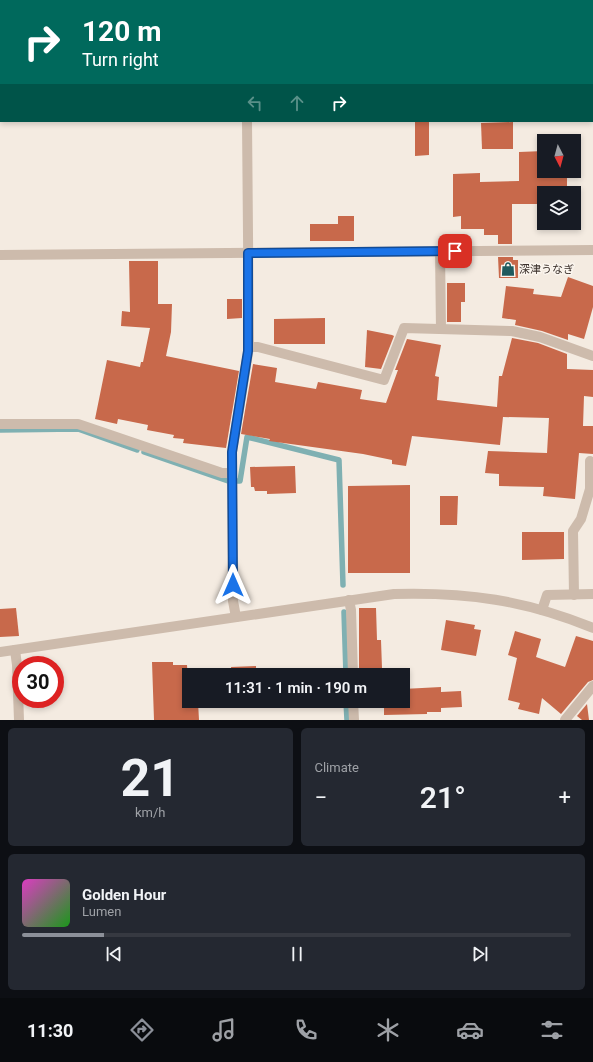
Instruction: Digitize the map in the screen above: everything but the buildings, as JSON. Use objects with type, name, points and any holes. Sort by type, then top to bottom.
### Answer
[{"type":"street","points":[[236,617],[233,601],[232,452],[249,347],[247,122]]},
{"type":"street","points":[[0,255],[593,250]]},
{"type":"street","points":[[440,251],[440,329]]},
{"type":"street","points":[[249,347],[258,347],[384,380],[404,328],[512,331],[540,337],[593,356]]},
{"type":"street","points":[[0,424],[78,424],[222,473],[232,473]]},
{"type":"street","points":[[574,595],[574,531],[581,519],[590,489],[590,461]]},
{"type":"street","points":[[0,652],[394,594],[454,594],[506,601],[571,619],[593,628]]},
{"type":"street","points":[[542,610],[547,595],[593,594]]},
{"type":"street","points":[[349,600],[351,610],[353,668]]},
{"type":"street","points":[[15,650],[19,720]]},
{"type":"street","points":[[565,720],[592,689]]},
{"type":"street","points":[[353,708],[354,720]]},
{"type":"waterway","points":[[0,430],[78,429],[137,450]]},
{"type":"waterway","points":[[236,481],[240,481],[247,437],[339,460],[343,585]]},
{"type":"waterway","points":[[144,452],[228,481]]},
{"type":"waterway","points":[[344,612],[346,668]]},
{"type":"waterway","points":[[346,708],[347,720]]},
{"type":"place","name":"深津うなぎ","points":[[508,269]]},
{"type":"route","points":[[233,585],[232,452],[248,351],[248,253],[455,251]]}]
